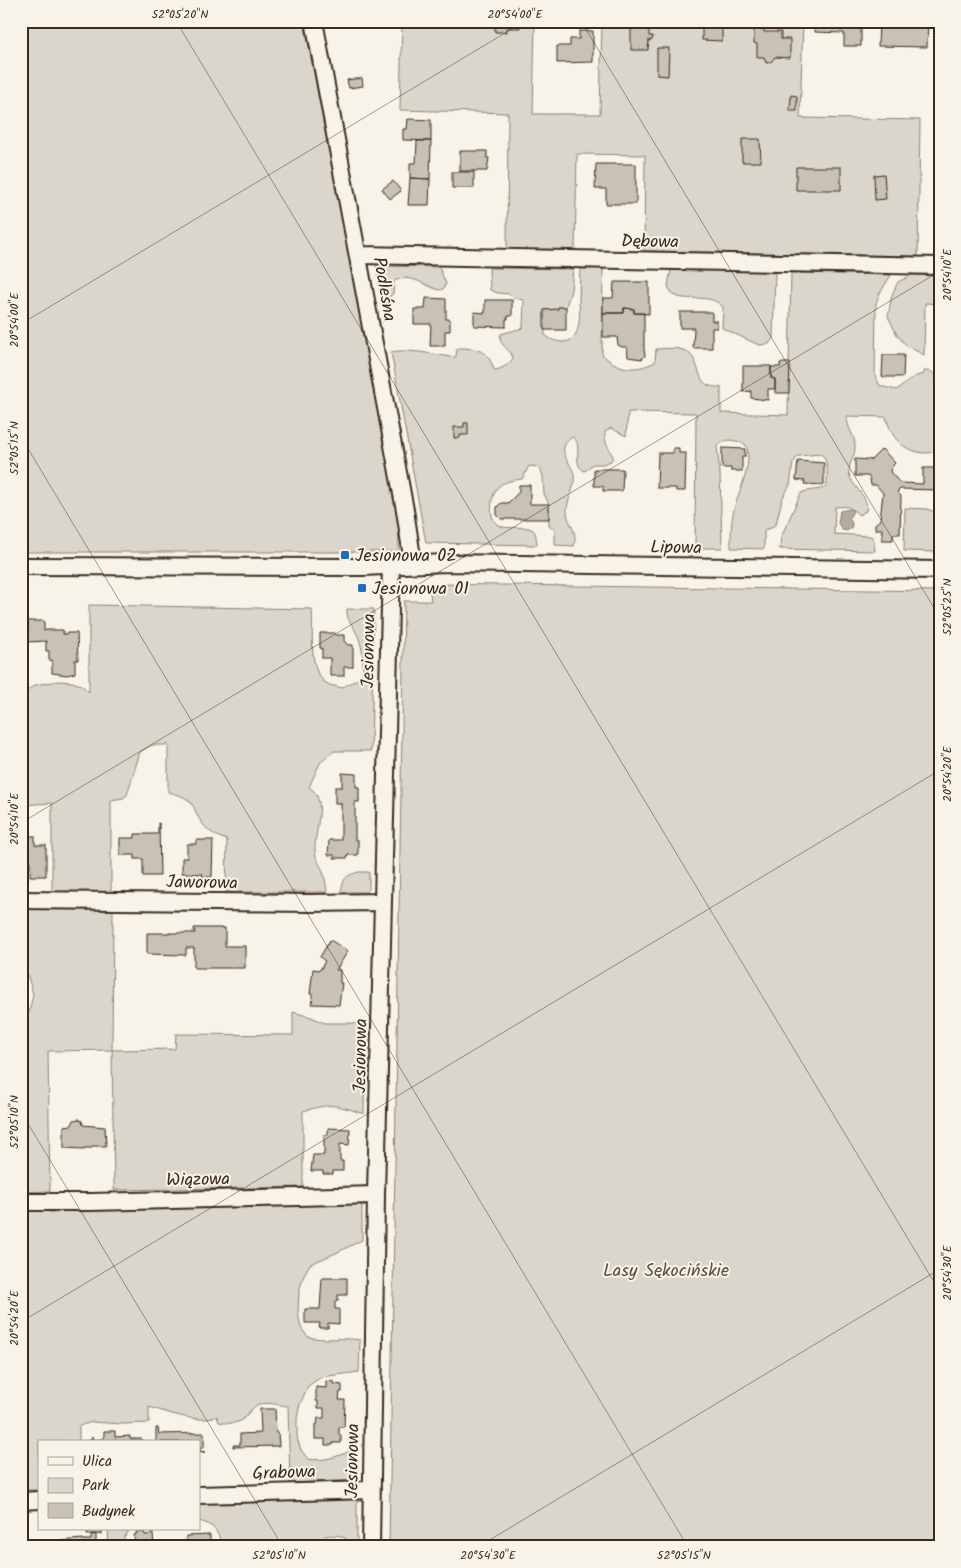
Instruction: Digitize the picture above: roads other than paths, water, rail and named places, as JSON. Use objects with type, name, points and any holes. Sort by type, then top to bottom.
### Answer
[{"type":"street","name":"Podleśna","points":[[314,21],[359,255],[413,564]]},
{"type":"street","name":"Dębowa","points":[[359,255],[940,266]]},
{"type":"street","name":"Lipowa","points":[[21,566],[363,567],[446,563],[940,570]]},
{"type":"street","name":"Jesionowa","points":[[371,1547],[376,1194],[391,565]]},
{"type":"street","name":"Jaworowa","points":[[21,900],[382,902]]},
{"type":"street","name":"Wiązowa","points":[[21,1202],[90,1202],[376,1194]]},
{"type":"street","name":"Grabowa","points":[[200,1495],[372,1490]]},
{"type":"street","points":[[21,1501],[38,1500]]},
{"type":"place","name":"Jesionowa 02","points":[[345,555]]},
{"type":"place","name":"Jesionowa 01","points":[[362,588]]},
{"type":"park label","name":"Lasy Sękocińskie","points":[[666,1270]]}]
